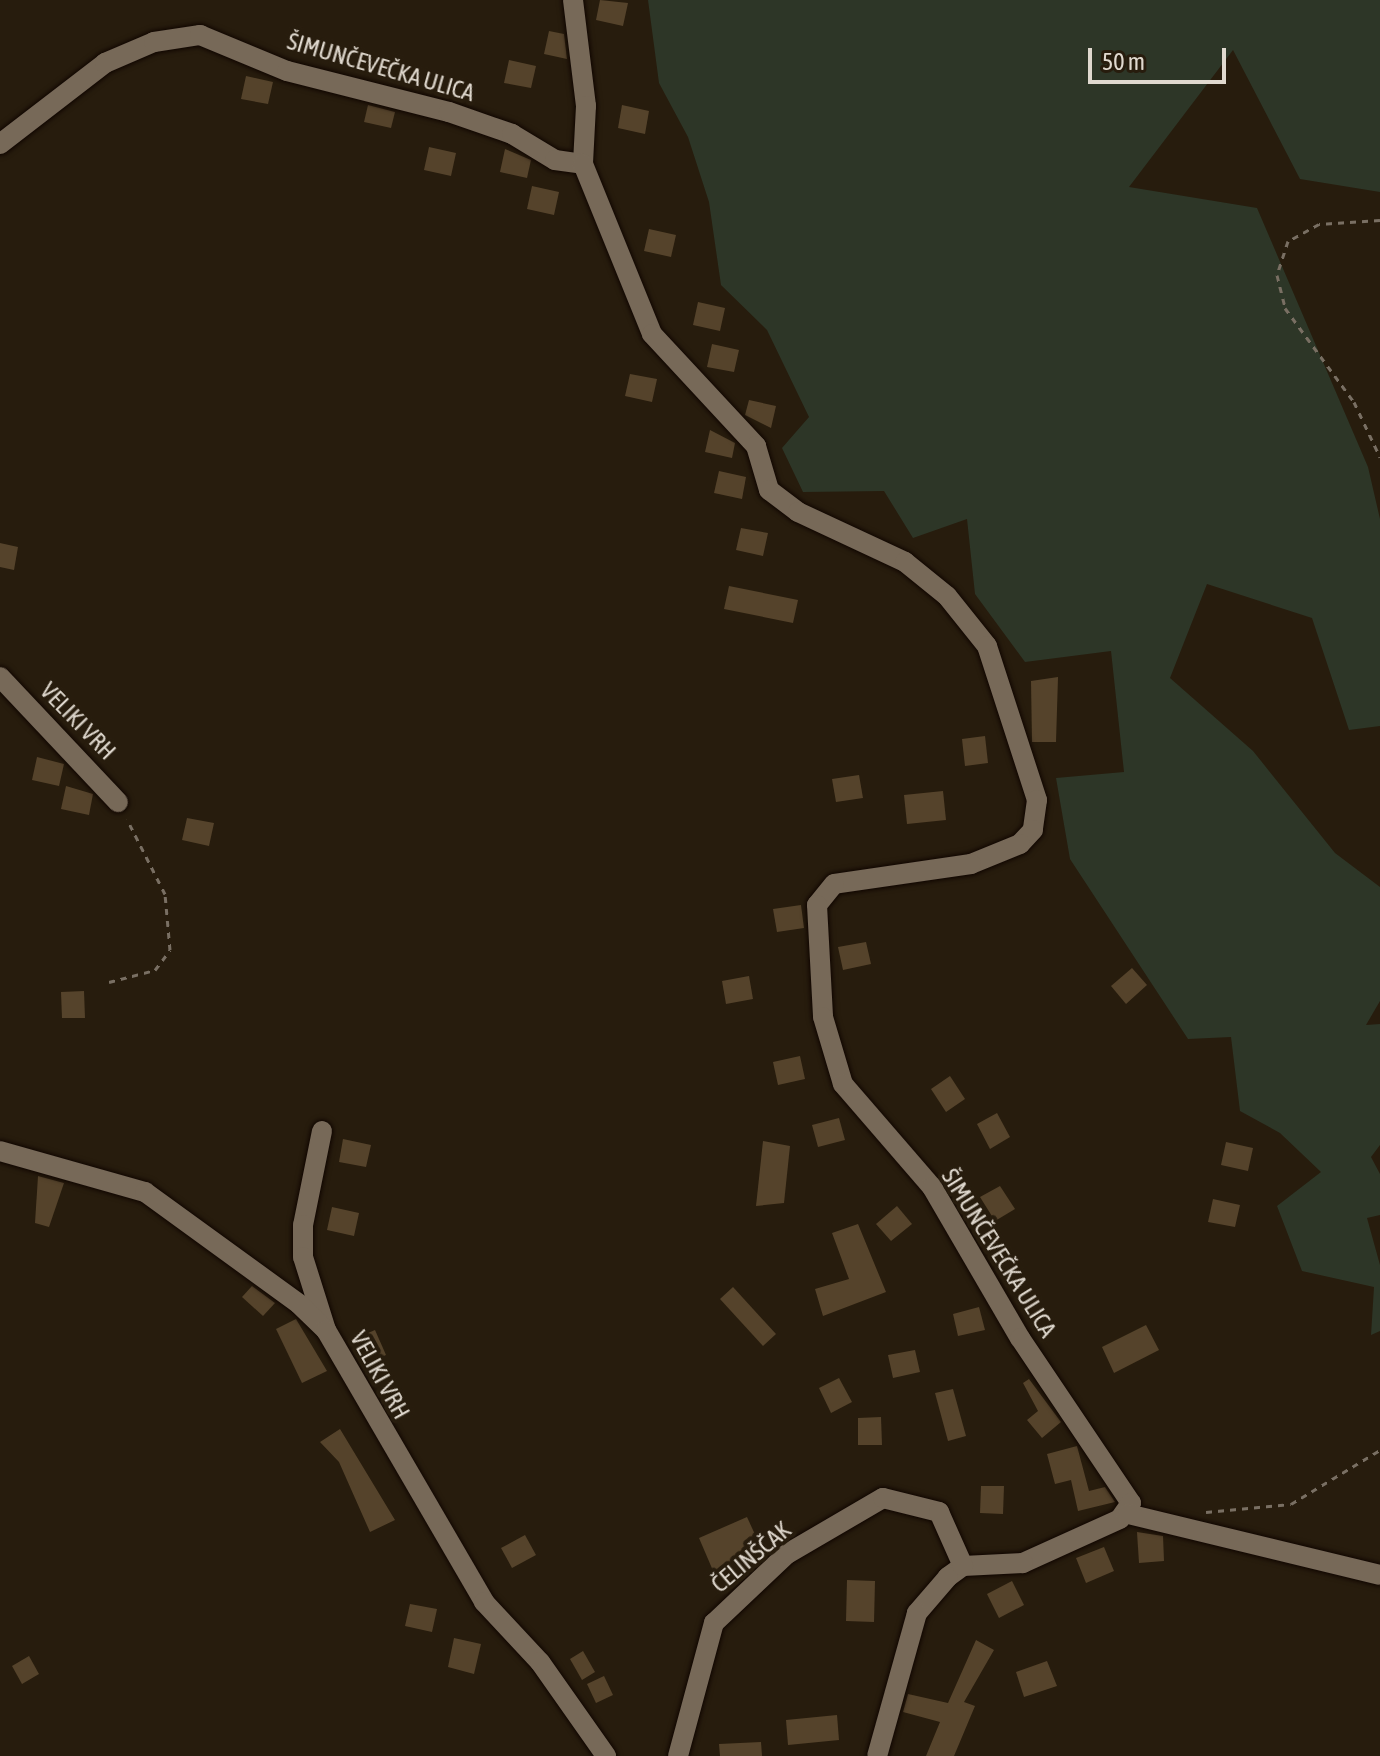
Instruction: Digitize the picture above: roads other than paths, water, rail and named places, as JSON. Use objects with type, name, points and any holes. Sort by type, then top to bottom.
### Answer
[{"type":"street","name":"ŠIMUNČEVEČKA ULICA","points":[[573,0],[586,106],[583,164],[652,334],[756,446],[769,490],[798,512],[905,562],[947,596],[987,646],[1037,800],[1033,830],[1020,844],[971,864],[834,884],[817,905],[823,1017],[843,1084],[932,1187],[1020,1338],[1125,1483],[1128,1514]]},
{"type":"street","name":"ŠIMUNČEVEČKA ULICA","points":[[0,144],[105,63],[154,42],[200,35],[287,71],[461,117],[512,134],[555,160],[583,164]]},
{"type":"street","name":"VELIKI VRH","points":[[0,677],[118,802]]},
{"type":"street","points":[[322,1131],[303,1257],[326,1330]]},
{"type":"street","name":"VELIKI VRH","points":[[0,1151],[145,1192],[265,1276],[326,1330],[454,1557],[606,1756]]},
{"type":"street","name":"ČELINŠČAK","points":[[678,1756],[714,1623],[787,1554],[883,1498],[939,1512],[963,1566]]},
{"type":"street","points":[[877,1756],[917,1613],[963,1566],[1023,1563],[1128,1514],[1380,1575]]}]
